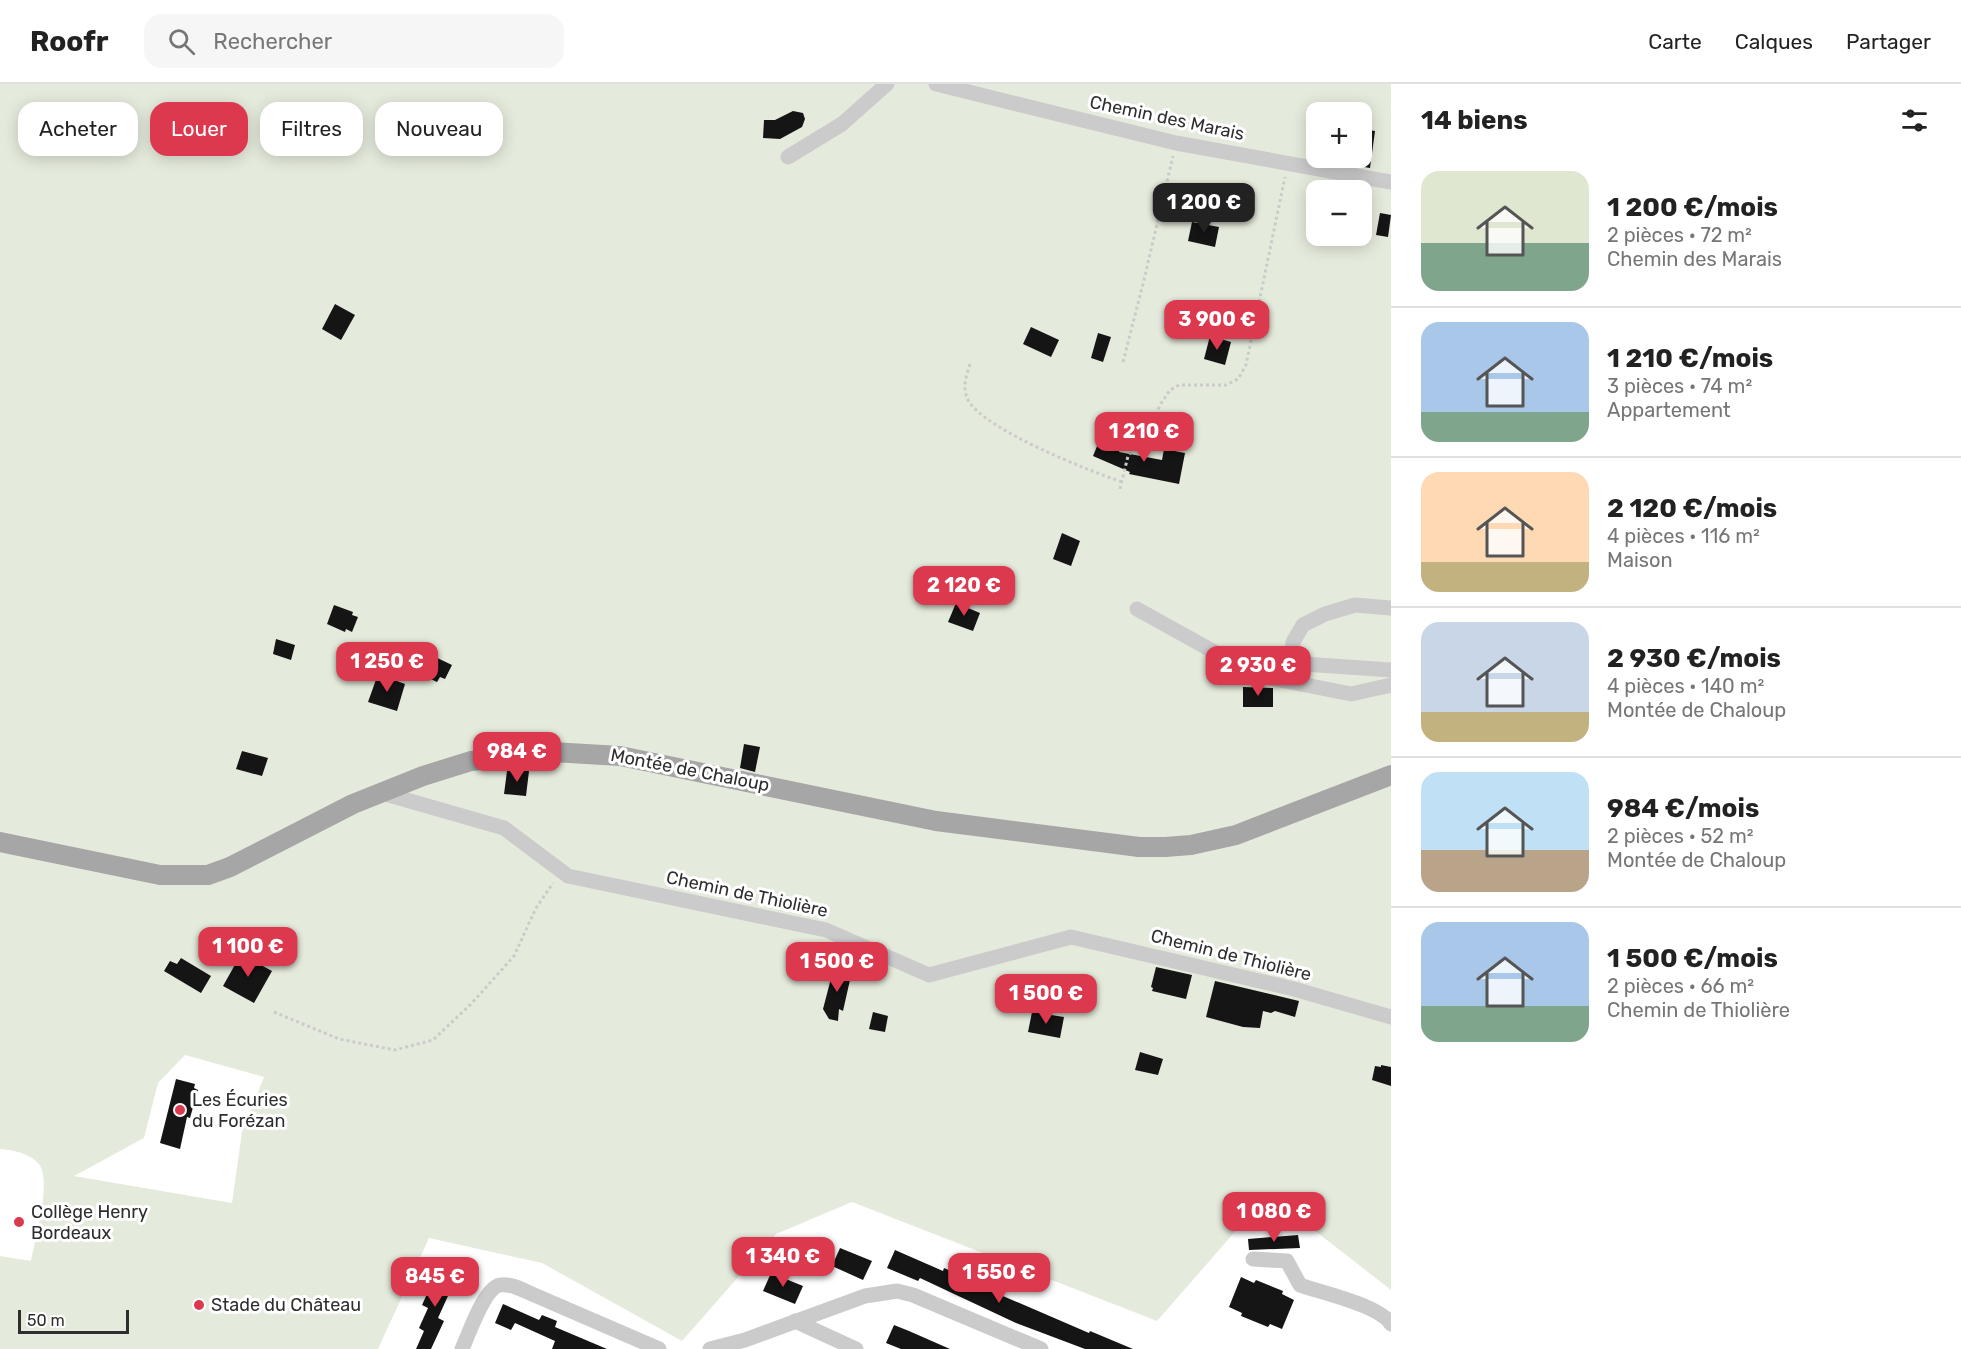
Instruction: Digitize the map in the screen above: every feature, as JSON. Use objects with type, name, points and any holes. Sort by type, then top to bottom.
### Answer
[{"type":"main road","name":"Montée de Chaloup","points":[[0,842],[160,875],[208,875],[230,867],[353,804],[423,776],[471,762],[552,752],[585,752],[620,756],[936,821],[1139,847],[1191,845],[1236,835],[1391,775]]},
{"type":"street","points":[[788,157],[842,124],[886,84]]},
{"type":"street","name":"Chemin des Marais","points":[[936,84],[1176,143],[1391,182]]},
{"type":"street","points":[[1391,608],[1356,605],[1325,614],[1303,625],[1293,642],[1292,656],[1304,664],[1391,670]]},
{"type":"street","points":[[1137,609],[1256,675],[1351,694],[1391,685]]},
{"type":"street","name":"Chemin de Thiolière","points":[[382,793],[504,828],[568,876],[826,930],[929,975],[1071,937],[1293,989],[1391,1017]]},
{"type":"street","points":[[1253,1259],[1287,1261],[1300,1285],[1372,1309],[1387,1317],[1391,1324]]},
{"type":"street","points":[[462,1349],[485,1298],[499,1285],[511,1286],[532,1294],[659,1349]]},
{"type":"street","points":[[710,1349],[736,1346],[795,1321],[865,1296],[897,1292],[913,1295],[1041,1349]]},
{"type":"street","points":[[795,1321],[856,1349]]},
{"type":"path","points":[[1123,362],[1176,143]]},
{"type":"path","points":[[1120,489],[1128,456],[1149,430],[1160,405],[1170,390],[1179,385],[1226,385],[1238,379],[1246,365],[1288,163]]},
{"type":"path","points":[[970,364],[964,380],[967,398],[978,413],[1059,458],[1122,482]]},
{"type":"path","points":[[274,1012],[339,1039],[394,1050],[433,1040],[471,1004],[514,956],[536,908],[561,871]]},
{"type":"green space","points":[[0,84],[1391,84],[1391,1290],[1301,1220],[1240,1226],[1157,1321],[852,1202],[776,1234],[682,1341],[542,1263],[429,1238],[378,1349],[0,1349],[0,1256],[31,1261],[44,1184],[43,1172],[35,1160],[10,1150],[0,1149]],"holes":[[[185,1055],[264,1077],[242,1132],[232,1203],[74,1176],[144,1138],[158,1083]]]},
{"type":"building","points":[[793,111],[803,113],[805,119],[802,127],[780,139],[763,138],[764,120],[775,120]]},
{"type":"building","points":[[1372,131],[1375,131],[1372,153]]},
{"type":"building","points":[[1380,213],[1391,215],[1388,237],[1376,235]]},
{"type":"building","points":[[1192,222],[1219,227],[1215,247],[1188,241]]},
{"type":"building","points":[[335,304],[355,315],[341,340],[322,329]]},
{"type":"building","points":[[1031,327],[1059,340],[1051,357],[1023,344]]},
{"type":"building","points":[[1098,333],[1111,337],[1103,362],[1091,358]]},
{"type":"building","points":[[1210,336],[1231,342],[1225,365],[1204,359]]},
{"type":"building","points":[[1100,439],[1120,448],[1119,452],[1162,460],[1164,449],[1185,453],[1179,484],[1129,474],[1130,472],[1093,456]]},
{"type":"building","points":[[1062,533],[1080,541],[1071,566],[1053,559]]},
{"type":"building","points":[[956,603],[980,613],[973,631],[948,622]]},
{"type":"building","points":[[334,605],[353,612],[352,615],[358,617],[352,632],[346,629],[345,632],[327,624]]},
{"type":"building","points":[[276,639],[295,645],[291,660],[273,654]]},
{"type":"building","points":[[431,655],[452,665],[445,679],[440,677],[437,682],[422,675]]},
{"type":"building","points":[[378,674],[405,684],[397,711],[368,702]]},
{"type":"building","points":[[1243,687],[1273,688],[1273,707],[1243,707]]},
{"type":"building","points":[[744,744],[760,747],[755,772],[740,768]]},
{"type":"building","points":[[242,751],[268,758],[262,776],[236,769]]},
{"type":"building","points":[[511,769],[529,771],[526,796],[504,794],[507,771]]},
{"type":"building","points":[[241,954],[272,971],[254,1003],[223,986]]},
{"type":"building","points":[[181,958],[211,976],[201,993],[164,971],[170,961],[177,964]]},
{"type":"building","points":[[834,967],[852,971],[843,1011],[839,1009],[838,1021],[829,1019],[823,1009]]},
{"type":"building","points":[[1156,967],[1192,975],[1186,999],[1152,991]]},
{"type":"building","points":[[1215,981],[1299,1001],[1295,1017],[1275,1011],[1271,1013],[1263,1011],[1260,1028],[1243,1027],[1206,1017]]},
{"type":"building","points":[[873,1012],[888,1016],[885,1032],[869,1029]]},
{"type":"building","points":[[1032,1012],[1064,1017],[1060,1038],[1028,1032]]},
{"type":"building","points":[[1140,1052],[1163,1059],[1158,1075],[1135,1070]]},
{"type":"building","points":[[1381,1065],[1391,1067],[1391,1086],[1372,1080],[1375,1066],[1381,1067]]},
{"type":"building","name":"Les Écuries du Forézan","points":[[176,1079],[195,1084],[194,1088],[198,1090],[190,1118],[187,1117],[180,1149],[160,1143]]},
{"type":"building","points":[[1298,1235],[1300,1248],[1249,1250],[1248,1239]]},
{"type":"building","points":[[840,1248],[872,1261],[863,1280],[832,1266]]},
{"type":"building","points":[[895,1250],[943,1271],[944,1268],[976,1282],[975,1284],[1089,1333],[1090,1331],[1133,1349],[1085,1349],[1016,1323],[920,1278],[918,1281],[887,1268]]},
{"type":"building","points":[[439,1268],[457,1276],[438,1318],[444,1321],[431,1349],[416,1349],[424,1331],[419,1328],[428,1308],[422,1305]]},
{"type":"building","points":[[771,1273],[803,1286],[795,1304],[763,1291]]},
{"type":"building","points":[[1241,1277],[1254,1283],[1256,1280],[1283,1291],[1282,1294],[1294,1300],[1282,1329],[1270,1324],[1268,1327],[1241,1316],[1242,1313],[1229,1307]]},
{"type":"building","points":[[503,1304],[539,1320],[542,1315],[557,1321],[555,1327],[607,1349],[552,1349],[555,1341],[515,1323],[511,1330],[495,1323]]},
{"type":"building","points":[[894,1325],[950,1349],[901,1349],[886,1343]]},
{"type":"place","name":"Les Écuries du Forézan","points":[[180,1110]]},
{"type":"place","name":"Collège Henry Bordeaux","points":[[19,1222]]},
{"type":"place","name":"Stade du Château","points":[[199,1305]]}]
